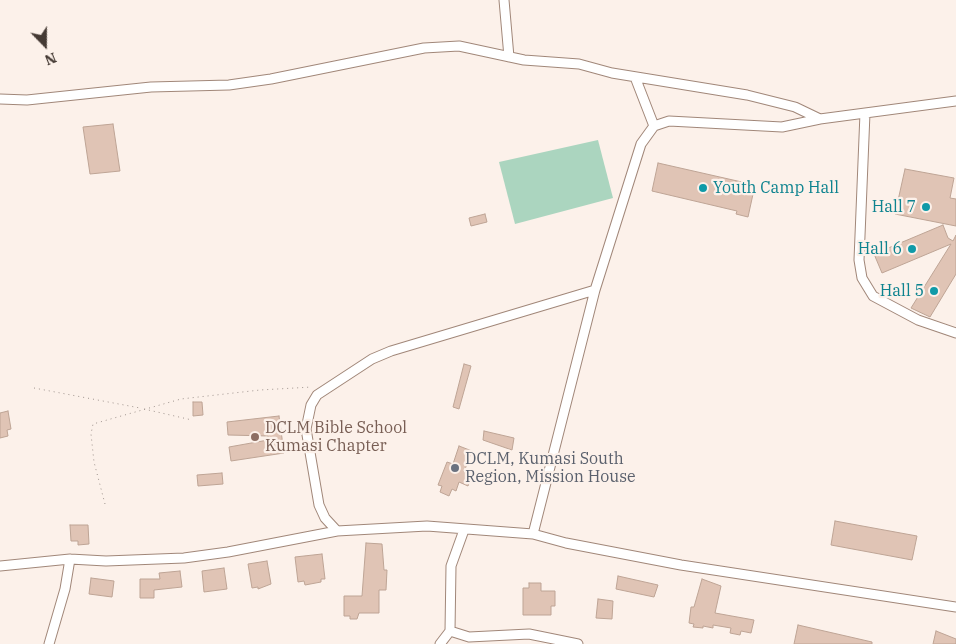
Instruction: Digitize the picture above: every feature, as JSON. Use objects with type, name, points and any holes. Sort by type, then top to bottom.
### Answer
[{"type":"street","points":[[504,0],[509,57]]},
{"type":"street","points":[[0,99],[27,100],[151,87],[229,85],[271,79],[424,48],[459,46],[509,57],[579,64],[635,77],[748,95],[795,107],[820,119]]},
{"type":"street","points":[[635,77],[654,126]]},
{"type":"street","points":[[532,534],[595,290],[641,144],[654,126],[670,121],[782,127],[820,119],[956,101]]},
{"type":"street","points":[[865,113],[859,260],[862,278],[873,296],[918,320],[956,333]]},
{"type":"street","points":[[337,531],[325,518],[319,505],[306,429],[311,405],[317,395],[372,360],[391,351],[595,290]]},
{"type":"street","points":[[0,566],[70,559],[106,561],[184,558],[228,552],[337,531],[427,526],[532,534],[566,543],[681,566],[956,607]]},
{"type":"street","points":[[440,644],[450,631],[451,566],[464,530]]},
{"type":"street","points":[[49,644],[65,589],[70,559]]},
{"type":"street","points":[[450,631],[469,637],[529,634],[578,644]]},
{"type":"path","points":[[105,504],[94,462],[91,434],[93,424],[142,409],[214,394],[312,387]]},
{"type":"path","points":[[34,388],[192,420]]},
{"type":"green space","points":[[598,140],[613,198],[515,224],[499,162]]},
{"type":"building","points":[[113,124],[120,171],[90,174],[83,127]]},
{"type":"building","name":"Youth Camp Hall","points":[[658,163],[755,185],[748,217],[736,214],[737,211],[652,191]]},
{"type":"building","name":"Hall 7","points":[[905,169],[954,178],[950,198],[956,199],[956,226],[895,214]]},
{"type":"building","points":[[485,214],[487,222],[471,226],[469,218]]},
{"type":"building","points":[[943,225],[948,238],[953,241],[956,235],[956,274],[930,317],[911,308],[951,244],[882,273],[874,254]]},
{"type":"building","points":[[464,364],[471,366],[459,409],[453,407]]},
{"type":"building","points":[[193,402],[202,402],[203,415],[193,416]]},
{"type":"building","points":[[8,411],[11,429],[7,430],[8,436],[0,438],[0,413]]},
{"type":"building","name":"DCLM Bible School Kumasi Chapter","points":[[279,416],[284,453],[231,461],[229,447],[268,440],[268,436],[228,435],[227,422]]},
{"type":"building","points":[[484,431],[514,438],[512,450],[483,440]]},
{"type":"building","name":"DCLM, Kumasi South Region, Mission House","points":[[459,446],[472,451],[464,472],[472,475],[468,486],[459,482],[456,491],[452,489],[449,496],[440,492],[442,486],[438,485],[447,462],[453,464]]},
{"type":"building","points":[[222,473],[223,484],[198,486],[197,475]]},
{"type":"building","points":[[835,521],[917,536],[912,560],[831,545]]},
{"type":"building","points":[[70,525],[88,525],[89,544],[78,545],[78,541],[71,541]]},
{"type":"building","points":[[366,543],[382,544],[384,570],[387,570],[386,590],[379,590],[379,613],[359,613],[357,619],[350,619],[350,616],[344,616],[344,596],[362,596]]},
{"type":"building","points":[[322,554],[325,579],[321,579],[321,582],[305,585],[304,581],[298,582],[295,557]]},
{"type":"building","points":[[267,561],[271,584],[258,589],[258,587],[252,588],[248,564]]},
{"type":"building","points":[[224,568],[227,589],[204,592],[202,571]]},
{"type":"building","points":[[180,571],[182,587],[154,590],[154,598],[140,598],[140,579],[160,579],[159,573]]},
{"type":"building","points":[[618,576],[658,585],[654,597],[616,589]]},
{"type":"building","points":[[91,578],[114,581],[112,597],[89,594]]},
{"type":"building","points":[[702,579],[721,586],[715,613],[754,620],[751,633],[741,631],[740,635],[730,633],[731,628],[713,625],[713,628],[693,627],[694,624],[689,623],[691,607],[694,607]]},
{"type":"building","points":[[529,583],[541,583],[541,591],[555,591],[555,606],[551,606],[551,615],[523,615],[523,588],[529,588]]},
{"type":"building","points":[[598,599],[613,601],[612,619],[596,618]]},
{"type":"building","points":[[798,625],[872,642],[872,644],[794,644]]},
{"type":"building","points":[[936,631],[956,639],[956,644],[933,644]]},
{"type":"place","name":"Youth Camp Hall","points":[[703,188]]},
{"type":"place","name":"Hall 7","points":[[926,207]]},
{"type":"place","name":"Hall 6","points":[[912,249]]},
{"type":"place","name":"Hall 5","points":[[934,291]]},
{"type":"place","name":"DCLM Bible School Kumasi Chapter","points":[[255,437]]},
{"type":"place","name":"DCLM, Kumasi South Region, Mission House","points":[[455,468]]}]
